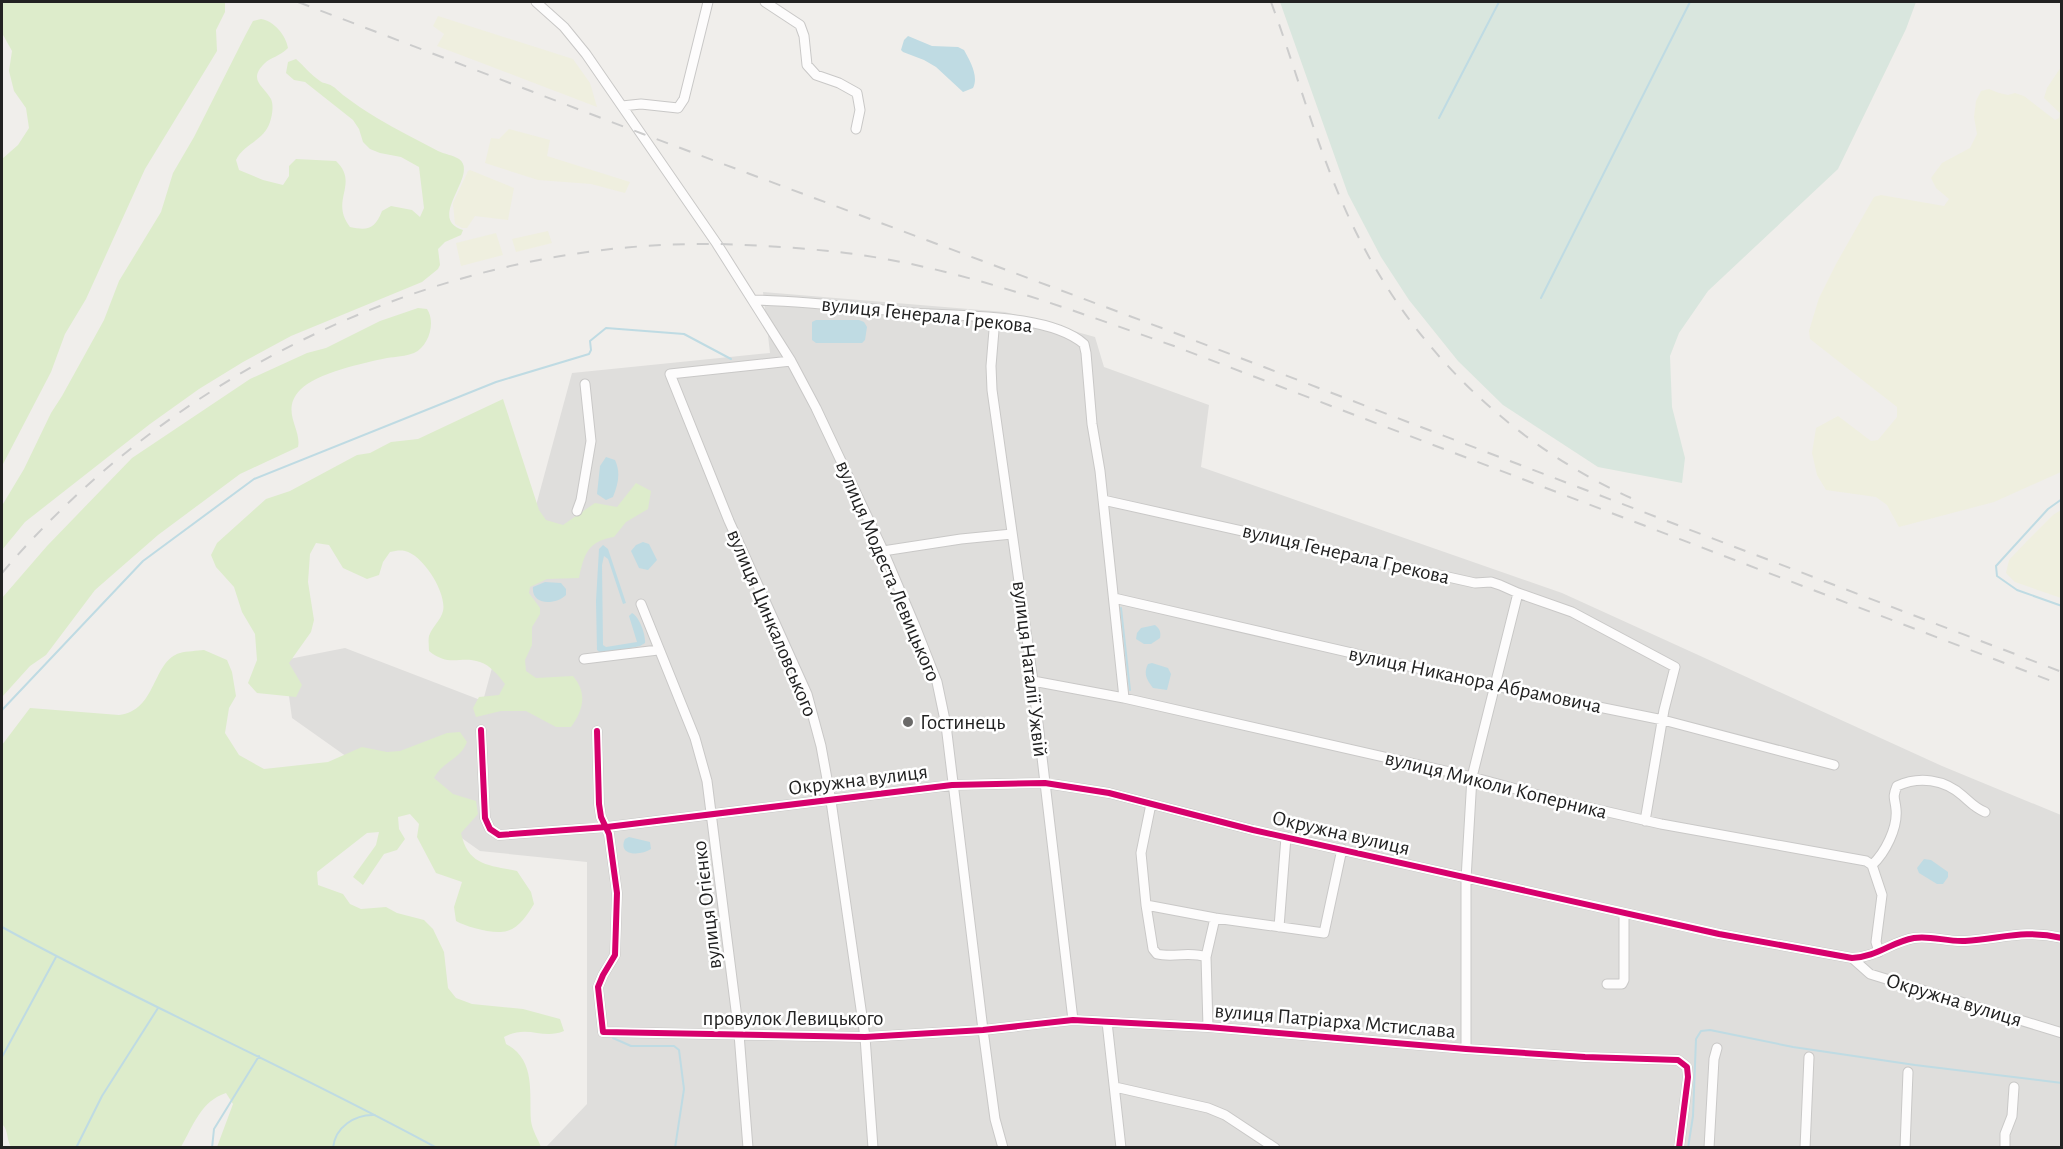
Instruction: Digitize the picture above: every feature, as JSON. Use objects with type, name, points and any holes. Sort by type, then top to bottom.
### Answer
[{"type":"street","points":[[536,2],[564,27],[622,106],[678,108],[684,99],[708,2]]},
{"type":"street","points":[[765,2],[800,26],[804,36],[807,64],[816,75],[839,83],[857,93],[861,110],[856,129]]},
{"type":"street","name":"вулиця Модеста Левицького","points":[[622,106],[753,300],[791,361],[816,408],[883,551],[937,682],[946,725],[995,1119],[1003,1148]]},
{"type":"street","name":"вулиця Генерала Грекова","points":[[753,300],[1006,318],[1060,331],[1084,344],[1124,698]]},
{"type":"street","name":"вулиця Наталії Ужвій","points":[[995,318],[992,390],[1033,681],[1074,1020]]},
{"type":"street","name":"вулиця Цинкаловського","points":[[791,361],[669,374],[729,521],[807,694],[821,746],[865,1037],[873,1148]]},
{"type":"street","points":[[577,511],[591,441],[585,384]]},
{"type":"street","name":"вулиця Генерала Грекова","points":[[1103,500],[1474,583],[1491,582],[1572,612],[1675,667],[1663,720]]},
{"type":"street","points":[[883,551],[961,538],[1012,534]]},
{"type":"street","points":[[1466,1049],[1466,879],[1472,777],[1518,593]]},
{"type":"street","name":"вулиця Никанора Абрамовича","points":[[1114,598],[1495,686],[1663,720],[1834,765]]},
{"type":"street","name":"вулиця Огієнко","points":[[641,604],[695,738],[707,781],[739,1034],[748,1148]]},
{"type":"street","points":[[584,659],[658,650]]},
{"type":"street","name":"вулиця Миколи Коперника","points":[[1033,681],[1124,698],[1472,777],[1645,821],[1807,849],[1866,861],[1872,865]]},
{"type":"street","points":[[1645,821],[1663,720]]},
{"type":"street","name":"Окружна вулиця","points":[[481,730],[485,818],[490,829],[499,835],[513,836],[607,827],[952,785],[1045,783],[1109,793],[1466,879],[1719,934],[1852,958],[1866,958],[1913,938],[1944,942],[2030,933],[2061,938]]},
{"type":"street","points":[[597,731],[599,804],[601,817],[607,827]]},
{"type":"street","points":[[1879,952],[1876,942],[1882,895],[1872,865],[1880,857],[1894,824],[1897,810],[1893,796],[1897,786],[1917,780],[1934,781],[1951,787],[1974,807],[1985,812]]},
{"type":"street","points":[[1151,804],[1141,853],[1153,949],[1157,954],[1165,956],[1198,954],[1206,957]]},
{"type":"street","name":"провулок Левицького","points":[[607,827],[616,884],[616,935],[615,955],[598,987],[603,1032],[865,1037],[983,1030]]},
{"type":"street","points":[[1279,927],[1286,837]]},
{"type":"street","points":[[1146,905],[1215,918],[1324,933],[1342,849]]},
{"type":"street","points":[[1607,984],[1622,984],[1624,980],[1624,913]]},
{"type":"street","points":[[1208,1027],[1206,957],[1215,918]]},
{"type":"street","name":"Окружна вулиця","points":[[1852,958],[1870,974],[2061,1034]]},
{"type":"street","name":"вулиця Патріарха Мстислава","points":[[983,1030],[1074,1020],[1208,1027],[1585,1057],[1678,1060],[1687,1067],[1688,1077],[1679,1148]]},
{"type":"street","points":[[1107,1022],[1121,1148]]},
{"type":"street","points":[[1709,1148],[1714,1059],[1717,1048]]},
{"type":"street","points":[[1805,1148],[1809,1057]]},
{"type":"street","points":[[1905,1148],[1908,1072]]},
{"type":"street","points":[[1115,1087],[1208,1108],[1225,1115],[1275,1148]]},
{"type":"street","points":[[2005,1148],[2005,1134],[2012,1116],[2014,1087]]},
{"type":"shaded area","points":[[1280,2],[1916,2],[1906,29],[1838,169],[1708,291],[1679,333],[1670,356],[1672,407],[1685,458],[1682,483],[1598,467],[1503,405],[1458,361],[1409,300],[1381,257],[1348,194]]},
{"type":"shaded area","points":[[763,292],[1005,312],[1095,337],[1104,367],[1209,405],[1201,467],[1562,593],[1942,766],[2061,815],[2061,1147],[546,1147],[587,1104],[587,862],[480,851],[292,718],[284,660],[345,648],[483,701],[572,373],[770,353]]},
{"type":"green space","points":[[2,2],[225,2],[225,12],[216,30],[217,51],[145,169],[86,299],[65,334],[51,372],[2,466],[2,159],[18,145],[29,128],[26,108],[14,91],[9,71],[12,51],[2,33]]},
{"type":"green space","points":[[438,16],[573,59],[590,83],[597,107],[437,46],[444,34],[433,26]]},
{"type":"green space","points":[[261,19],[279,29],[288,48],[267,61],[257,74],[259,82],[271,99],[272,114],[263,134],[243,150],[236,160],[239,170],[283,185],[289,176],[289,166],[296,159],[336,161],[343,169],[345,177],[342,209],[350,227],[362,229],[374,225],[382,211],[391,206],[412,210],[420,217],[424,208],[419,167],[401,157],[370,149],[363,142],[353,120],[305,82],[294,80],[286,73],[288,62],[296,59],[317,79],[329,84],[392,127],[438,151],[459,159],[464,166],[463,175],[449,216],[453,224],[463,230],[461,235],[445,242],[438,249],[440,265],[422,282],[291,336],[199,389],[150,424],[25,522],[2,550],[3,504],[104,320],[119,281],[161,212],[173,173],[194,137],[246,34],[253,21]]},
{"type":"green space","points":[[2061,67],[2061,472],[1994,502],[1899,527],[1887,505],[1876,497],[1826,490],[1817,475],[1812,453],[1816,428],[1838,416],[1871,441],[1878,440],[1897,417],[1897,407],[1810,339],[1809,331],[1819,298],[1874,197],[1881,195],[1944,206],[1949,199],[1936,188],[1931,178],[1942,163],[1970,148],[1977,134],[1974,117],[1976,101],[1981,91],[1989,89],[2008,95],[2015,93],[2024,96],[2055,120],[2059,118],[2060,113],[2044,98],[2047,88]]},
{"type":"green space","points":[[509,129],[550,140],[547,156],[630,182],[625,193],[591,184],[538,180],[485,163],[491,138],[499,139]]},
{"type":"green space","points":[[470,170],[514,188],[508,220],[475,216],[467,228],[455,224],[453,203]]},
{"type":"green space","points":[[548,231],[552,243],[516,252],[512,239]]},
{"type":"green space","points":[[496,233],[503,255],[461,266],[456,243]]},
{"type":"green space","points":[[418,308],[427,309],[431,320],[430,333],[419,350],[408,355],[377,360],[341,370],[307,384],[294,398],[292,405],[298,447],[240,474],[158,535],[95,590],[46,655],[30,666],[2,697],[2,598],[47,546],[132,458],[250,379],[307,353],[326,348],[380,321]]},
{"type":"green space","points":[[503,399],[539,510],[546,520],[563,525],[595,503],[617,507],[636,483],[651,491],[648,509],[626,522],[614,537],[593,545],[585,556],[579,578],[547,579],[530,587],[529,593],[540,608],[540,614],[532,627],[532,645],[525,660],[526,671],[536,678],[573,676],[581,689],[582,702],[571,727],[556,727],[526,711],[501,711],[476,717],[473,708],[479,697],[499,695],[505,684],[484,663],[473,660],[443,659],[429,651],[429,636],[443,611],[441,595],[426,567],[412,554],[403,551],[390,552],[383,562],[379,575],[367,579],[343,568],[329,545],[316,543],[310,554],[308,582],[314,620],[311,632],[289,663],[302,685],[296,697],[257,693],[248,683],[257,660],[255,634],[242,612],[234,587],[216,567],[211,555],[217,543],[266,499],[290,491],[357,455],[370,453],[391,442],[418,439]]},
{"type":"green space","points":[[2061,510],[2061,598],[2015,582],[2006,573],[2009,560],[2053,515]]},
{"type":"green space","points":[[204,650],[227,660],[232,672],[236,696],[229,708],[225,733],[239,755],[264,769],[328,762],[362,747],[387,752],[400,751],[447,733],[460,732],[467,742],[460,753],[442,767],[434,778],[453,794],[476,801],[478,814],[461,833],[464,844],[474,858],[489,865],[517,871],[531,892],[534,904],[519,924],[507,931],[495,932],[474,928],[456,921],[454,907],[462,882],[436,873],[417,837],[419,824],[410,814],[398,817],[399,829],[405,839],[397,850],[384,854],[363,885],[353,877],[376,845],[379,832],[367,833],[317,872],[318,885],[343,894],[350,904],[361,909],[386,907],[397,913],[424,920],[433,929],[444,952],[448,988],[456,998],[472,1004],[523,1009],[560,1019],[564,1031],[549,1034],[520,1032],[504,1037],[506,1044],[516,1051],[527,1068],[531,1121],[541,1147],[217,1147],[233,1104],[226,1093],[204,1108],[181,1147],[12,1148],[2,1124],[2,745],[30,708],[119,715],[131,712],[148,696],[164,666],[171,658],[183,652]]},
{"type":"water","points":[[908,36],[932,46],[958,47],[964,50],[974,74],[973,88],[963,92],[936,67],[903,52],[901,50],[904,40]]},
{"type":"water","points":[[816,320],[864,322],[867,327],[865,340],[862,343],[816,343],[812,340],[812,322]]},
{"type":"water","points":[[606,457],[615,460],[618,474],[613,497],[606,500],[597,494],[600,466]]},
{"type":"water","points":[[643,542],[649,544],[657,560],[648,570],[639,568],[631,551]]},
{"type":"water","points":[[603,545],[608,549],[626,603],[623,604],[608,559],[604,556],[602,565],[603,645],[606,647],[637,642],[629,616],[632,613],[642,626],[645,643],[602,654],[597,650],[596,601],[599,549]]},
{"type":"water","points":[[545,582],[561,583],[566,589],[566,595],[556,601],[540,601],[533,593],[533,587]]},
{"type":"water","points":[[1155,625],[1160,631],[1160,638],[1151,644],[1144,644],[1136,639],[1141,628]]},
{"type":"water","points":[[1148,664],[1168,668],[1171,674],[1167,690],[1153,688],[1146,677]]},
{"type":"water","points":[[629,837],[650,842],[651,849],[642,853],[627,851],[623,845],[625,839]]},
{"type":"water","points":[[1924,859],[1931,860],[1948,872],[1948,877],[1943,884],[1937,884],[1919,873],[1917,868]]},
{"type":"waterway","points":[[1439,118],[1499,2]]},
{"type":"waterway","points":[[1541,298],[1690,2]]},
{"type":"waterway","points":[[2,710],[143,561],[254,479],[496,382],[589,354],[590,341],[606,328],[684,334],[731,359]]},
{"type":"waterway","points":[[2062,499],[2048,509],[1996,566],[1997,576],[2017,590],[2062,606]]},
{"type":"waterway","points":[[1121,608],[1130,690]]},
{"type":"waterway","points":[[2,927],[437,1148]]},
{"type":"waterway","points":[[2,1057],[56,957]]},
{"type":"waterway","points":[[76,1148],[102,1096],[158,1008]]},
{"type":"waterway","points":[[1688,1148],[1693,1116],[1696,1039],[1701,1031],[1710,1030],[1793,1047],[1915,1065],[2062,1083]]},
{"type":"waterway","points":[[613,1038],[631,1046],[674,1046],[679,1050],[684,1089],[675,1148]]},
{"type":"waterway","points":[[212,1148],[214,1129],[259,1056]]},
{"type":"waterway","points":[[333,1148],[338,1134],[347,1123],[353,1119],[375,1115]]},
{"type":"railway","points":[[298,2],[1175,333],[2062,672]]},
{"type":"railway","points":[[1271,2],[1322,152],[1346,211],[1383,282],[1410,321],[1440,358],[1473,392],[1509,423],[1547,451],[1631,498]]},
{"type":"railway","points":[[2,573],[72,500],[149,435],[233,378],[323,330],[418,292],[515,265],[616,249],[717,244],[766,246],[830,251],[888,259],[971,279],[1053,304],[1174,346],[2062,685]]},
{"type":"cycle path","points":[[481,730],[485,818],[490,829],[499,835],[607,827],[952,785],[1045,783],[1109,793],[1253,830],[1719,934],[1852,958],[1869,955],[1906,940],[1920,937],[1958,941],[2035,934],[2062,938]]},
{"type":"cycle path","points":[[597,731],[599,804],[601,817],[609,834],[617,893],[615,955],[598,987],[603,1032],[865,1037],[983,1030],[1073,1020],[1208,1027],[1585,1057],[1678,1060],[1687,1067],[1688,1077],[1679,1148]]},
{"type":"place","name":"Гостинець","points":[[908,722]]}]
